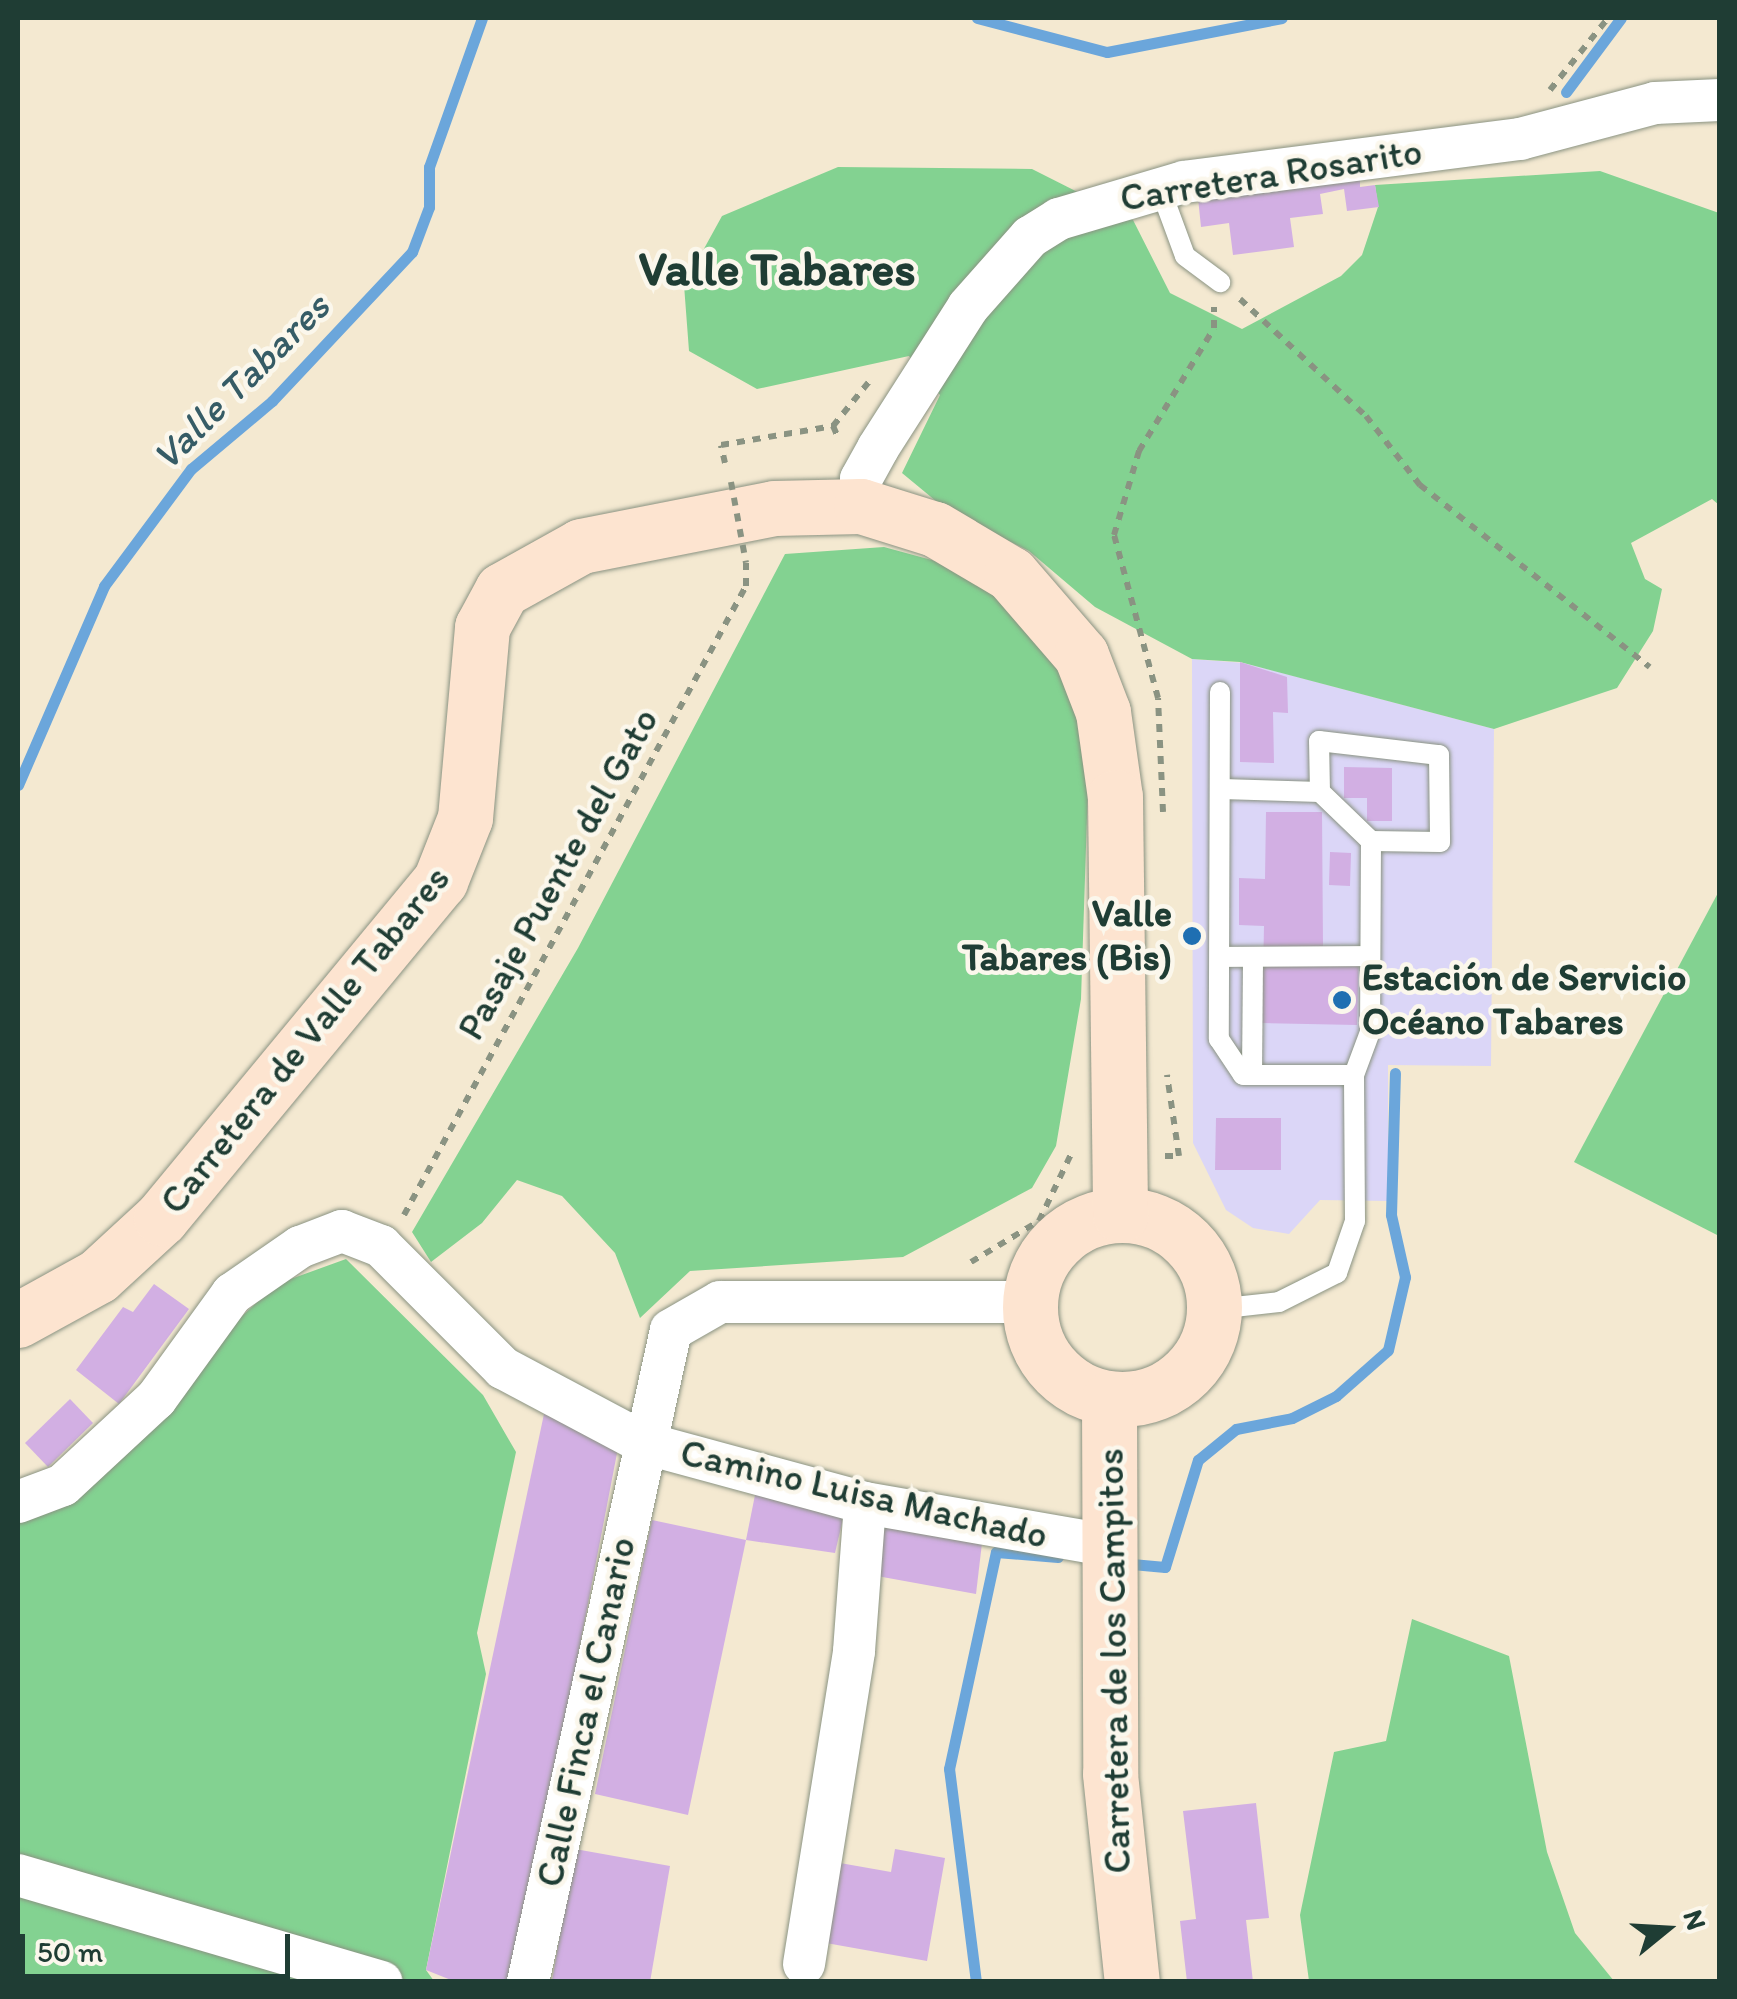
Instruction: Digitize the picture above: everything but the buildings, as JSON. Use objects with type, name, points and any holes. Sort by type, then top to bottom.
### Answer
[{"type":"main road","points":[[861,506],[935,529],[1010,574],[1066,632],[1093,683],[1118,838],[1120,1214]]},
{"type":"main road","name":"Carretera de Valle Tabares","points":[[18,1320],[98,1276],[161,1218],[440,881],[465,818],[482,627],[502,590],[581,546],[774,508],[861,506]]},
{"type":"main road","points":[[1120,1214],[1155,1220],[1192,1246],[1216,1309],[1204,1353],[1182,1378],[1152,1395],[1110,1399],[1056,1370],[1028,1302],[1054,1244],[1120,1214]]},
{"type":"main road","name":"Carretera de los Campitos","points":[[1110,1399],[1110,1774],[1132,1982]]},
{"type":"street","name":"Carretera Rosarito","points":[[861,506],[862,479],[878,448],[1002,264],[1059,220],[1160,188],[1520,138],[1654,103],[1720,100]]},
{"type":"street","name":"Camino Luisa Machado","points":[[18,1502],[63,1485],[156,1399],[232,1294],[342,1231],[381,1246],[504,1368],[644,1443],[865,1503],[1112,1546]]},
{"type":"street","name":"Calle Finca el Canario","points":[[528,1982],[663,1350],[702,1306],[1028,1302]]},
{"type":"street","points":[[804,1964],[854,1651],[865,1503]]},
{"type":"street","points":[[18,1875],[382,1982]]},
{"type":"lane","points":[[1160,188],[1174,236],[1210,278]]},
{"type":"lane","points":[[1220,692],[1219,1039],[1243,1075],[1354,1075]]},
{"type":"lane","points":[[1222,789],[1320,792],[1371,842],[1440,842],[1439,756],[1320,741],[1320,792]]},
{"type":"lane","points":[[1216,1309],[1279,1302],[1337,1273],[1355,1221],[1354,1075],[1370,1032],[1371,842]]},
{"type":"lane","points":[[1220,957],[1370,956]]},
{"type":"lane","points":[[1252,1075],[1253,957]]},
{"type":"path","points":[[1520,138],[1514,114],[1555,87],[1608,18]]},
{"type":"path","points":[[1210,278],[1366,416],[1420,486],[1650,667]]},
{"type":"path","points":[[1159,824],[1166,750],[1114,536],[1139,451],[1214,328],[1210,278]]},
{"type":"path","points":[[725,462],[721,445],[833,426],[839,442]]},
{"type":"path","name":"Pasaje Puente del Gato","points":[[408,1208],[746,586],[746,563],[731,482]]},
{"type":"path","points":[[920,1301],[938,1270],[1006,1248],[1039,1221],[1071,1154]]},
{"type":"shaded area","name":"Estación de Servicio Océano Tabares","points":[[1192,659],[1244,663],[1494,729],[1491,1066],[1388,1065],[1388,1201],[1320,1200],[1289,1234],[1253,1228],[1226,1210],[1193,1143]]},
{"type":"green space","points":[[838,167],[1032,169],[1133,220],[1170,293],[1242,329],[1341,276],[1362,255],[1378,207],[1375,185],[1600,171],[1719,213],[1719,505],[1712,499],[1631,543],[1645,579],[1662,589],[1653,631],[1617,688],[1494,729],[1240,662],[1192,659],[1095,607],[1029,551],[948,511],[902,473],[940,395],[909,356],[757,389],[689,351],[684,285],[722,216]]},
{"type":"green space","points":[[884,547],[983,574],[1079,690],[1089,756],[1081,999],[1056,1146],[1032,1188],[903,1257],[690,1271],[640,1318],[615,1253],[562,1196],[517,1180],[482,1223],[431,1262],[412,1232],[578,948],[785,554]]},
{"type":"green space","points":[[1719,891],[1719,1236],[1574,1162]]},
{"type":"green space","points":[[346,1259],[483,1395],[516,1452],[477,1633],[486,1674],[426,1970],[434,1981],[18,1982],[18,1521],[277,1284]]},
{"type":"green space","points":[[1412,1619],[1509,1656],[1547,1852],[1575,1933],[1614,1981],[1309,1981],[1300,1915],[1334,1752],[1386,1741]]},
{"type":"waterway","name":"Valle Tabares","points":[[18,785],[104,586],[191,469],[272,401],[412,252],[429,207],[429,167],[482,18]]},
{"type":"waterway","name":"Valle Tabares","points":[[977,18],[1107,52],[1282,18]]},
{"type":"waterway","points":[[1566,92],[1621,18]]},
{"type":"waterway","points":[[1121,1563],[1165,1567],[1198,1460],[1236,1429],[1292,1418],[1336,1396],[1388,1350],[1405,1277],[1391,1215],[1395,1073]]},
{"type":"waterway","points":[[976,1982],[949,1769],[996,1552],[1058,1557]]},
{"type":"place","name":"Valle Tabares (Bis)","points":[[1192,936]]},
{"type":"place","name":"Estación de Servicio Océano Tabares","points":[[1342,1000]]},
{"type":"district","name":"Valle Tabares","points":[[777,269]]}]
